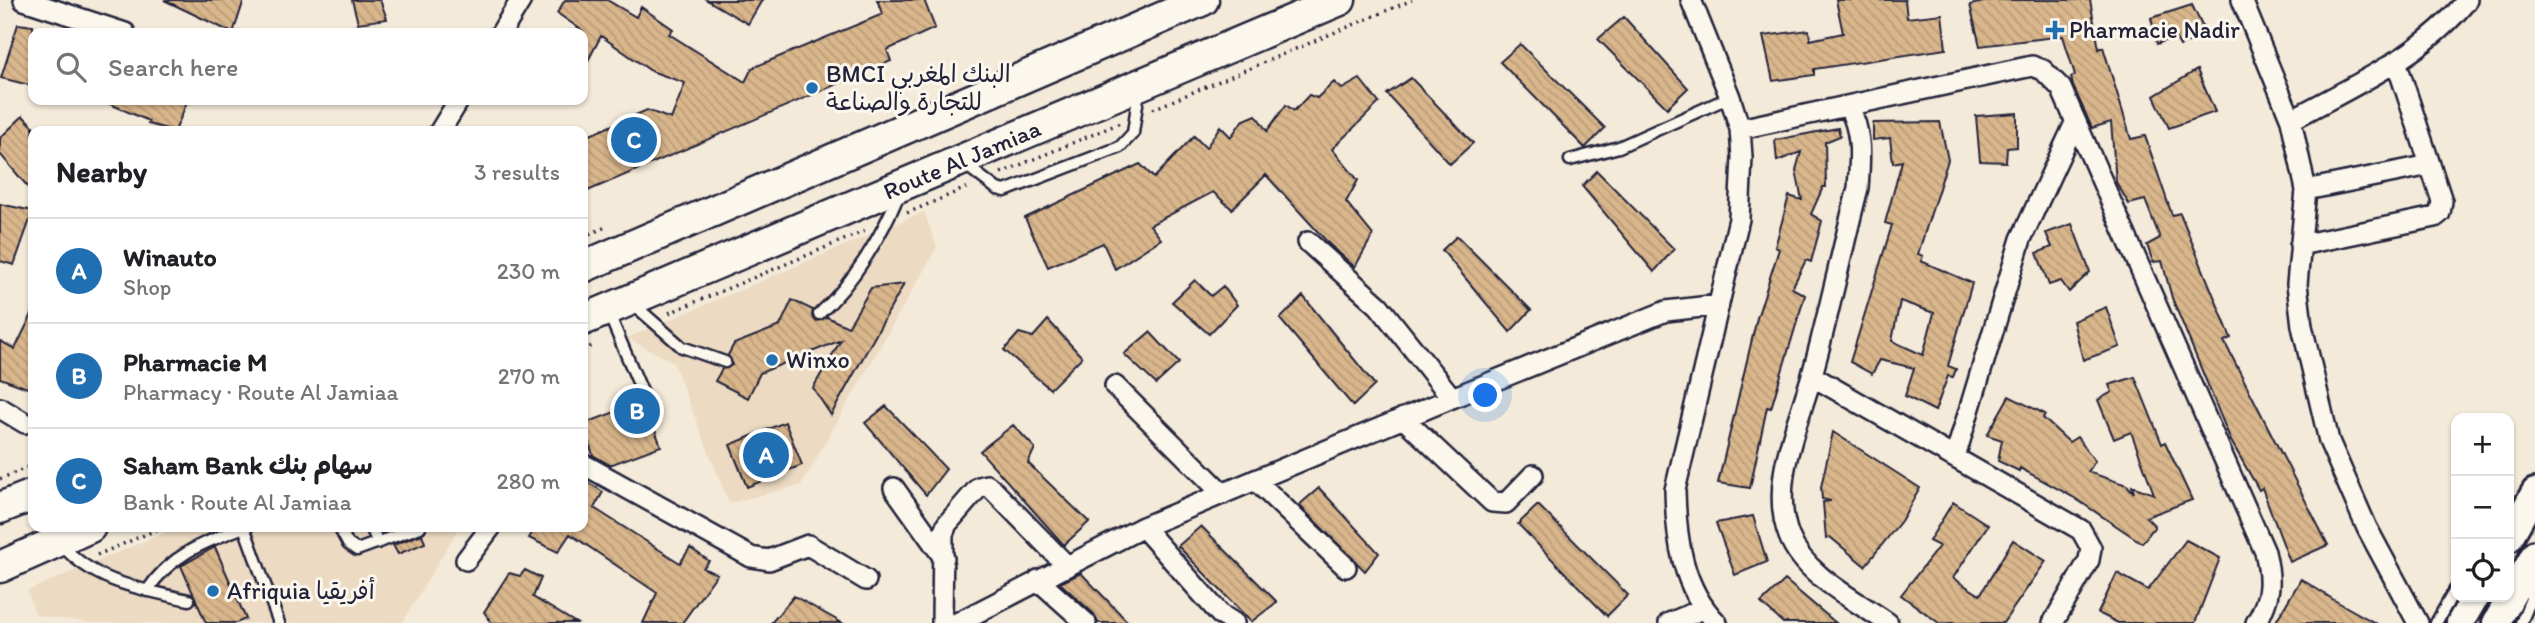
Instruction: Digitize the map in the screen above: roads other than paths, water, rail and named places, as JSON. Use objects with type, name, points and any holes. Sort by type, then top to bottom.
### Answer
[{"type":"main road","points":[[588,265],[1203,0]]},
{"type":"main road","name":"Route Al Jamiaa","points":[[606,310],[1340,0]]},
{"type":"main road","points":[[0,508],[28,497]]},
{"type":"main road","points":[[2514,528],[2523,510]]},
{"type":"main road","points":[[0,567],[77,532]]},
{"type":"main road","points":[[2496,623],[2532,560]]},
{"type":"main road","points":[[2460,623],[2472,602]]},
{"type":"street","points":[[24,0],[110,28]]},
{"type":"street","points":[[504,28],[522,0]]},
{"type":"street","points":[[1669,623],[1710,616],[1685,571],[1676,531],[1675,491],[1739,219],[1742,157],[1740,130],[1730,97],[1691,0]]},
{"type":"street","points":[[2242,0],[2291,120],[2306,190],[2298,284],[2302,326],[2329,441],[2367,528],[2418,623]]},
{"type":"street","points":[[2291,120],[2396,61],[2434,33],[2467,0]]},
{"type":"street","points":[[2300,245],[2435,217],[2440,213],[2442,201],[2396,61]]},
{"type":"street","points":[[1740,130],[2032,66],[2053,77],[2061,88],[2265,552],[2271,585],[2269,601],[2256,623]]},
{"type":"street","points":[[443,126],[456,105]]},
{"type":"street","points":[[1848,106],[1857,123],[1860,156],[1858,188],[1812,376],[1786,468],[1782,506],[1789,535],[1800,556],[1815,571],[1888,623]]},
{"type":"street","points":[[1955,457],[2021,239],[2075,123]]},
{"type":"street","points":[[2306,190],[2430,165]]},
{"type":"street","points":[[1308,243],[1379,306],[1452,398]]},
{"type":"street","points":[[957,623],[1143,527],[1403,418],[1666,311],[1719,305]]},
{"type":"street","points":[[1812,376],[2081,530],[2088,539],[2089,560],[2053,623]]},
{"type":"street","points":[[1115,386],[1223,494]]},
{"type":"street","points":[[0,408],[25,423]]},
{"type":"street","points":[[1403,418],[1492,502],[1506,503],[1533,475]]},
{"type":"street","points":[[588,467],[751,557],[769,560],[808,545],[866,580]]},
{"type":"street","points":[[1255,480],[1346,567]]},
{"type":"street","points":[[942,623],[945,560],[943,534],[947,524],[979,487],[987,485],[1066,565]]},
{"type":"street","points":[[894,488],[945,560]]},
{"type":"street","points":[[1143,527],[1222,620]]},
{"type":"street","points":[[466,560],[487,532]]},
{"type":"street","points":[[1038,580],[1086,623]]},
{"type":"lane","points":[[960,161],[997,189],[1005,191],[1120,146],[1133,133],[1140,85]]},
{"type":"lane","points":[[1570,160],[1619,147],[1730,97]]},
{"type":"lane","points":[[819,314],[839,293],[887,221],[902,185]]},
{"type":"lane","points":[[606,310],[682,347],[725,362]]},
{"type":"lane","points":[[606,310],[643,394]]},
{"type":"lane","points":[[148,591],[166,567],[189,550],[232,532]]},
{"type":"lane","points":[[246,532],[279,623]]},
{"type":"lane","points":[[342,532],[356,550],[407,532]]},
{"type":"lane","points":[[373,532],[378,543]]},
{"type":"lane","points":[[57,540],[93,572],[122,585],[189,600]]},
{"type":"lane","points":[[2521,623],[2531,599],[2532,560]]},
{"type":"lane","points":[[2436,623],[2451,597]]},
{"type":"place","name":"Pharmacie Nadir","points":[[2055,30]]},
{"type":"place","name":"BMCI البنك المغربي للتجارة والصناعة","points":[[812,88]]},
{"type":"place","name":"Saham Bank سهام بنك","points":[[634,140]]},
{"type":"place","name":"Winxo","points":[[772,360]]},
{"type":"place","name":"Pharmacie M","points":[[637,411]]},
{"type":"place","name":"Winauto","points":[[766,455]]},
{"type":"place","name":"Afriquia أفريقيا","points":[[213,591]]}]
